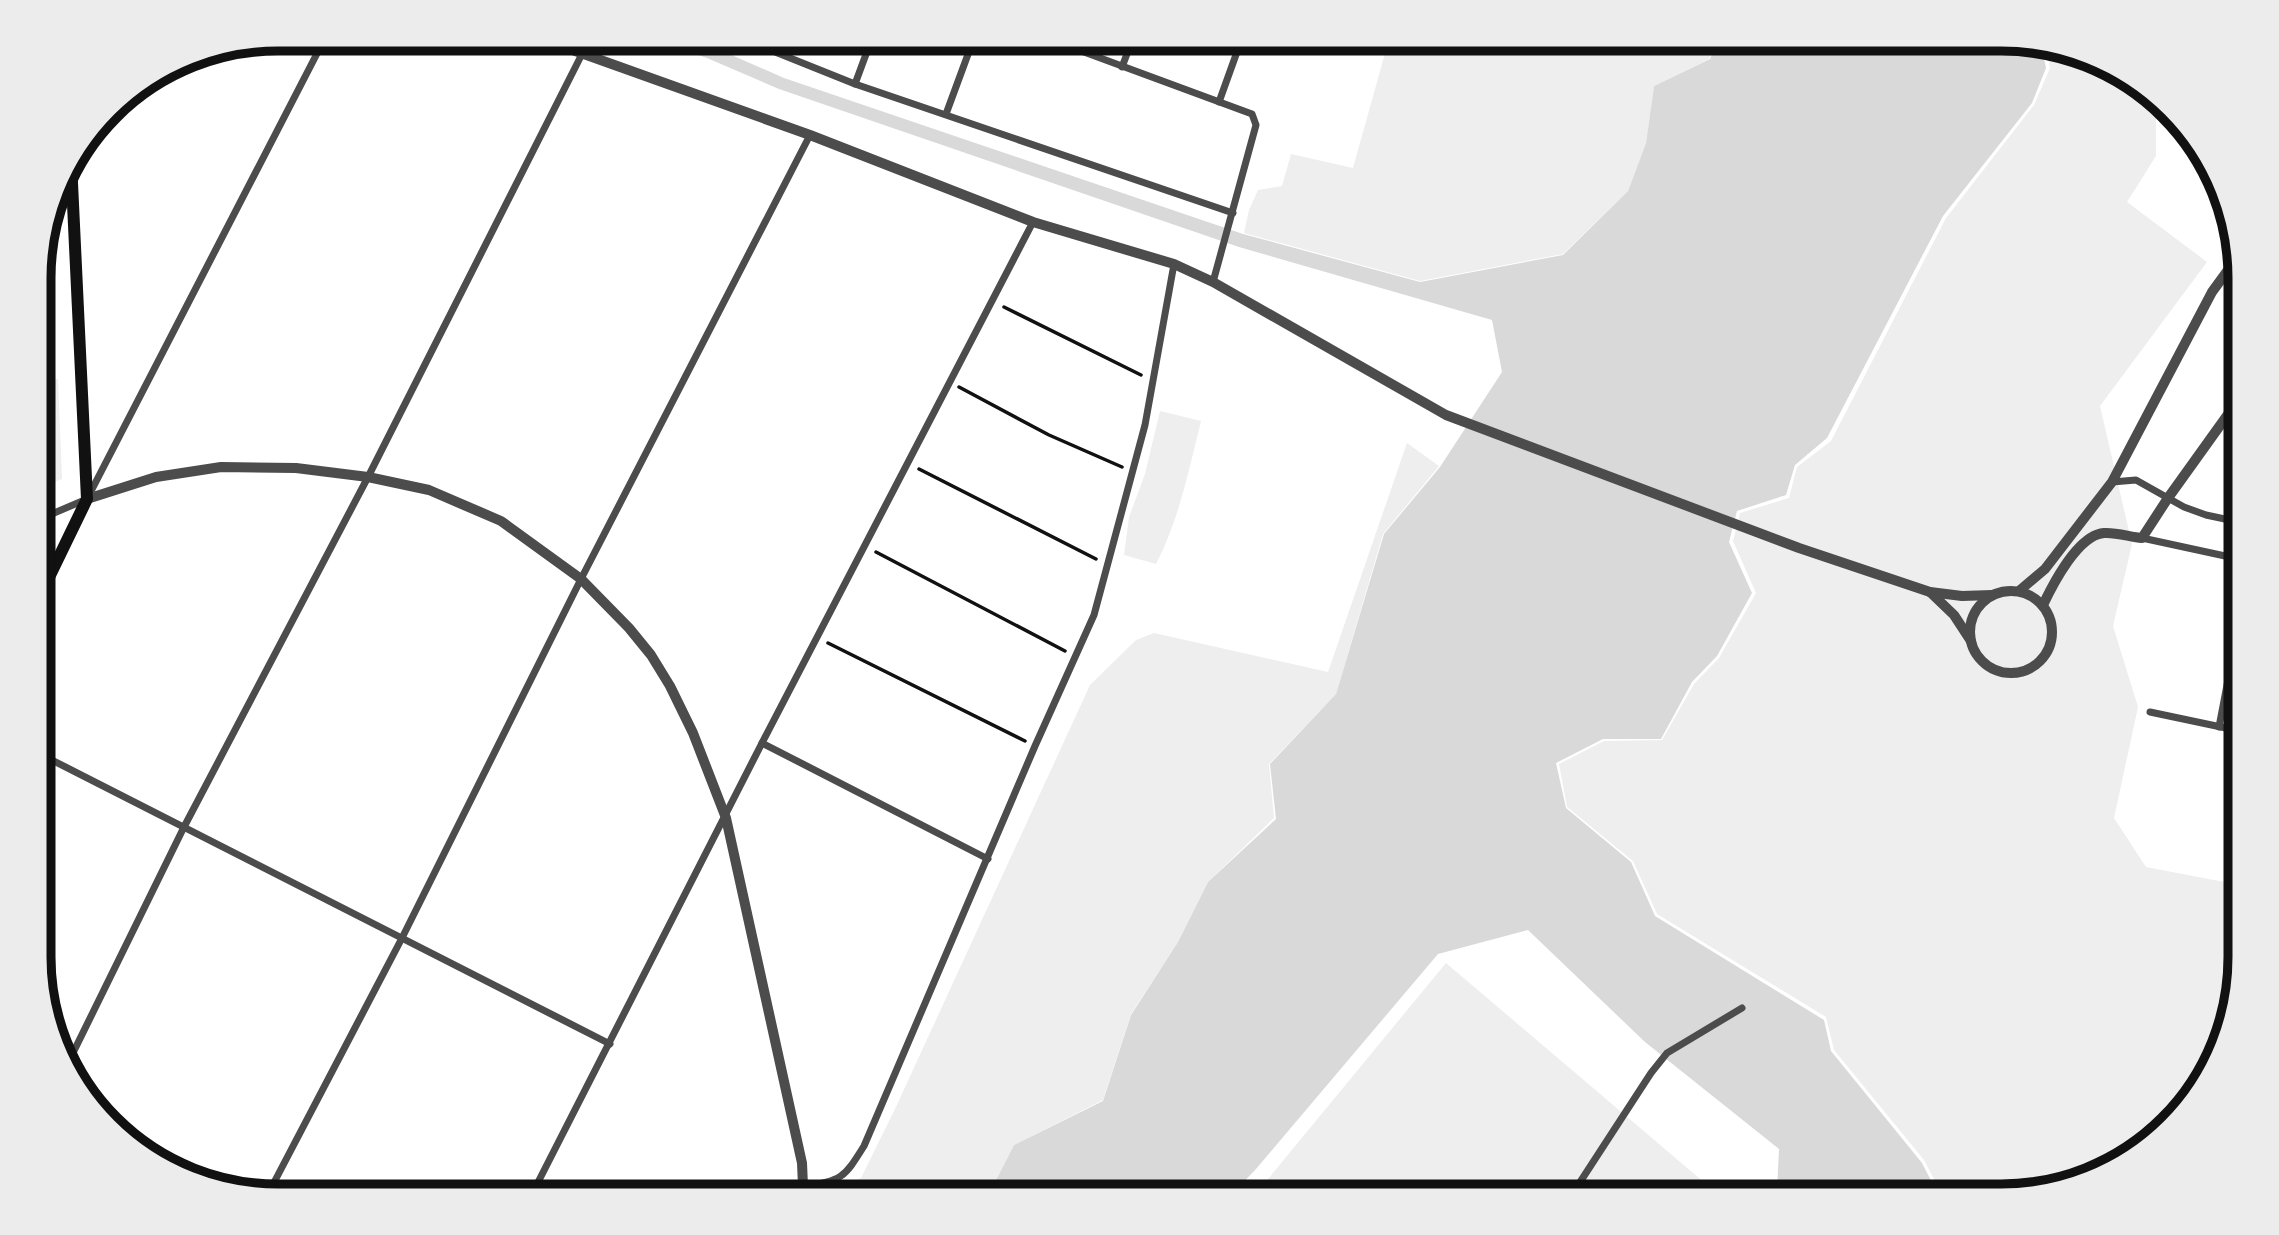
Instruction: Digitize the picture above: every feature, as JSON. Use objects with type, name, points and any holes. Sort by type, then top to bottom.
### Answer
[{"type":"main road","points":[[51,573],[87,499],[72,183]]},
{"type":"street","points":[[87,499],[318,51]]},
{"type":"street","points":[[574,51],[810,135],[1033,222],[1174,264],[1213,282],[1446,415],[1799,548],[1930,592],[1962,596],[1992,595]]},
{"type":"street","points":[[775,51],[855,84],[1233,213]]},
{"type":"street","points":[[855,84],[867,51]]},
{"type":"street","points":[[946,114],[969,51]]},
{"type":"street","points":[[1080,51],[1252,114],[1256,125],[1213,282]]},
{"type":"street","points":[[1122,67],[1128,51]]},
{"type":"street","points":[[1219,102],[1237,51]]},
{"type":"street","points":[[73,1054],[184,827],[368,477],[582,54]]},
{"type":"street","points":[[273,1184],[402,937],[581,579],[810,135]]},
{"type":"street","points":[[537,1184],[762,743],[1033,222]]},
{"type":"street","points":[[825,1184],[840,1179],[864,1146],[1094,615],[1133,472],[1174,264]]},
{"type":"street","points":[[2019,591],[2045,569],[2112,482],[2212,292],[2228,271]]},
{"type":"street","points":[[2142,538],[2228,414]]},
{"type":"street","points":[[51,514],[87,499],[156,477],[221,467],[296,468],[368,477],[429,490],[501,521],[581,579],[629,628],[651,655],[670,686],[694,733],[726,818],[802,1163],[801,1184]]},
{"type":"street","points":[[2112,482],[2136,480],[2206,515],[2228,520]]},
{"type":"street","points":[[2043,605],[2057,576],[2085,542],[2103,533],[2142,538],[2228,557]]},
{"type":"street","points":[[1930,592],[1954,615],[1976,654],[1993,669],[2017,673],[2029,669],[2047,652],[2052,628],[2043,605],[2032,596],[2006,590],[1992,595],[1981,603],[1973,614],[1971,641]]},
{"type":"street","points":[[2219,727],[2228,678]]},
{"type":"street","points":[[2150,712],[2228,729]]},
{"type":"street","points":[[762,743],[988,859]]},
{"type":"street","points":[[51,760],[610,1044]]},
{"type":"street","points":[[1579,1184],[1651,1073],[1667,1053],[1742,1008]]},
{"type":"path","points":[[992,301],[1153,381]]},
{"type":"path","points":[[950,382],[1049,435],[1133,472]]},
{"type":"path","points":[[908,463],[1107,564]]},
{"type":"path","points":[[864,547],[1076,656]]},
{"type":"path","points":[[817,638],[1035,746]]},
{"type":"shaded area","points":[[686,51],[722,51],[784,78],[1243,234],[1420,282],[1563,255],[1628,191],[1646,143],[1654,86],[1710,59],[1713,51],[2002,51],[2043,55],[2046,68],[2032,103],[1943,216],[1827,438],[1795,465],[1786,495],[1737,511],[1729,542],[1752,593],[1717,656],[1692,682],[1661,739],[1603,739],[1556,763],[1566,808],[1631,862],[1655,916],[1824,1020],[1831,1051],[1922,1163],[1933,1184],[1777,1184],[1779,1149],[1645,1042],[1528,930],[1438,954],[1242,1184],[994,1184],[1014,1145],[1103,1101],[1131,1015],[1178,942],[1208,882],[1276,819],[1270,764],[1336,694],[1384,534],[1440,467],[1502,372],[1492,320],[1239,247],[779,89]]},
{"type":"shaded area","points":[[1385,51],[1712,51],[1709,59],[1654,86],[1646,143],[1628,191],[1563,254],[1420,281],[1244,233],[1249,210],[1258,190],[1282,186],[1291,154],[1353,168]]},
{"type":"shaded area","points":[[2047,56],[2102,74],[2127,89],[2156,112],[2156,156],[2127,202],[2207,262],[2100,406],[2132,544],[2113,626],[2138,707],[2114,818],[2146,867],[2228,883],[2228,972],[2224,1002],[2205,1058],[2172,1107],[2151,1128],[2127,1146],[2102,1161],[2046,1180],[2016,1184],[1937,1184],[1924,1160],[1834,1050],[1826,1017],[1657,914],[1633,861],[1567,807],[1559,764],[1604,741],[1662,740],[1694,684],[1719,658],[1756,593],[1733,541],[1740,513],[1789,498],[1797,467],[1831,441],[1946,218],[2034,105],[2050,68]]},
{"type":"shaded area","points":[[51,379],[58,379],[62,479],[51,484]]},
{"type":"shaded area","points":[[1160,411],[1201,421],[1177,512],[1156,564],[1124,555],[1129,517],[1145,474]]},
{"type":"shaded area","points":[[1407,443],[1439,466],[1383,534],[1336,694],[1269,764],[1274,818],[1208,882],[1178,942],[1131,1014],[1103,1100],[1014,1145],[994,1184],[848,1184],[861,1178],[895,1109],[1090,685],[1136,640],[1154,633],[1328,672]]},
{"type":"shaded area","points":[[1446,963],[1706,1184],[1264,1184]]}]
